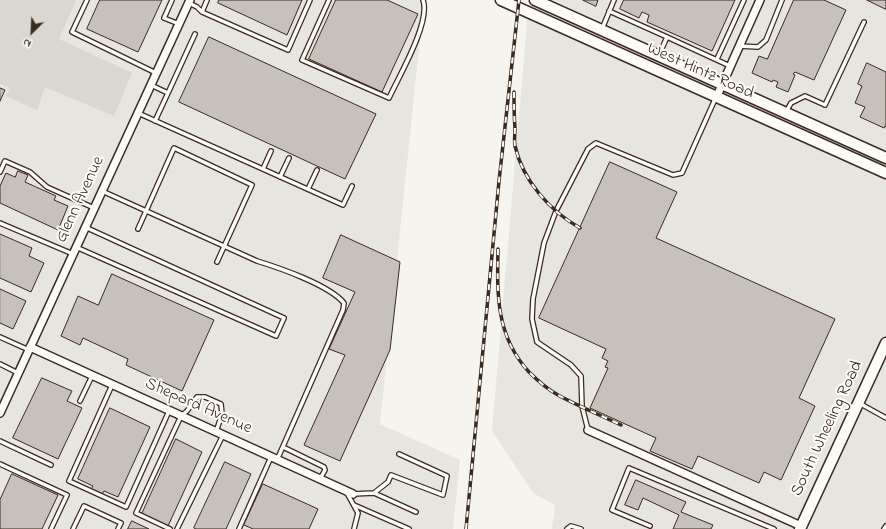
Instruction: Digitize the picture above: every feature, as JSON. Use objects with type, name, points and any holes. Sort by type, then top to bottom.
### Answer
[{"type":"main road","name":"West Hintz Road","points":[[501,0],[886,173]]},
{"type":"main road","name":"West Hintz Road","points":[[535,0],[546,2],[658,56],[886,158]]},
{"type":"main road","name":"South Wheeling Road","points":[[800,528],[886,343]]},
{"type":"street","points":[[717,96],[760,0]]},
{"type":"street","name":"Glenn Avenue","points":[[0,413],[189,1]]},
{"type":"street","name":"Shepard Avenue","points":[[29,349],[353,494]]},
{"type":"street","points":[[588,430],[800,528]]},
{"type":"lane","points":[[87,0],[72,32],[156,72]]},
{"type":"lane","points":[[172,0],[164,18],[179,24]]},
{"type":"lane","points":[[202,12],[207,0]]},
{"type":"lane","points":[[189,1],[202,12],[288,50],[310,0]]},
{"type":"lane","points":[[329,0],[302,60],[389,98],[421,31],[425,6],[423,0]]},
{"type":"lane","points":[[602,30],[614,0]]},
{"type":"lane","points":[[717,59],[744,0]]},
{"type":"lane","points":[[739,46],[758,47],[766,40],[782,0]]},
{"type":"lane","points":[[609,11],[730,66]]},
{"type":"lane","points":[[786,113],[791,103],[805,96],[825,105],[864,22]]},
{"type":"lane","points":[[156,121],[195,34]]},
{"type":"lane","points":[[658,56],[667,37]]},
{"type":"lane","points":[[151,85],[168,93]]},
{"type":"lane","points":[[588,430],[582,406],[580,376],[571,365],[538,342],[532,319],[533,299],[544,242],[556,211],[588,149],[596,143],[673,175],[682,173],[717,96]]},
{"type":"lane","points":[[138,113],[343,205],[352,186]]},
{"type":"lane","points":[[138,229],[174,148],[252,185],[217,262]]},
{"type":"lane","points":[[263,169],[271,151]]},
{"type":"lane","points":[[280,177],[289,158]]},
{"type":"lane","points":[[0,172],[4,161],[30,172],[46,187],[94,208]]},
{"type":"lane","points":[[308,189],[317,170]]},
{"type":"lane","points":[[102,191],[225,246],[329,290],[344,303],[343,310],[283,447],[274,458],[239,529]]},
{"type":"lane","points":[[0,223],[73,254]]},
{"type":"lane","points":[[76,247],[276,336],[284,318],[85,227]]},
{"type":"lane","points":[[0,337],[29,349]]},
{"type":"lane","points":[[0,364],[18,373]]},
{"type":"lane","points":[[80,401],[92,376]]},
{"type":"lane","points":[[112,385],[69,481],[126,507],[169,411]]},
{"type":"lane","points":[[170,529],[136,513],[181,416],[197,397],[205,397],[221,404],[222,414],[220,434],[177,529]]},
{"type":"lane","points":[[858,402],[886,418]]},
{"type":"lane","points":[[0,441],[51,465]]},
{"type":"lane","points":[[283,447],[324,467],[325,470],[320,479]]},
{"type":"lane","points":[[374,493],[388,482],[391,475],[443,495],[447,476],[399,454]]},
{"type":"lane","points":[[0,464],[67,495],[51,529]]},
{"type":"lane","points":[[650,526],[612,510],[629,468],[774,529]]},
{"type":"lane","points":[[346,491],[358,513],[354,529]]},
{"type":"lane","points":[[353,494],[374,493],[416,512]]},
{"type":"lane","points":[[354,505],[409,529]]},
{"type":"lane","points":[[73,529],[84,506],[121,522],[118,529]]},
{"type":"lane","points":[[567,529],[571,526],[581,529]]},
{"type":"shaded area","points":[[0,0],[424,0],[380,424],[460,460],[453,529],[0,529]]},
{"type":"shaded area","points":[[0,0],[76,0],[59,39],[132,73],[114,116],[45,87],[37,110],[6,96],[10,88],[0,84]]},
{"type":"shaded area","points":[[529,0],[886,0],[886,529],[552,529],[555,505],[533,493],[492,431]]},
{"type":"building","points":[[100,0],[162,0],[138,52],[87,29]]},
{"type":"building","points":[[219,0],[302,0],[287,35],[218,3]]},
{"type":"building","points":[[336,0],[387,0],[418,14],[382,92],[309,59]]},
{"type":"building","points":[[583,0],[598,0],[596,6]]},
{"type":"building","points":[[624,0],[735,0],[712,51],[647,22],[649,15],[642,12],[639,18],[620,9]]},
{"type":"building","points":[[794,0],[824,0],[846,10],[814,80],[795,72],[793,74],[795,75],[788,92],[776,87],[778,82],[773,80],[772,82],[752,73],[759,56],[767,59]]},
{"type":"building","points":[[867,0],[886,0],[886,9]]},
{"type":"building","points":[[209,37],[376,114],[345,179],[179,102]]},
{"type":"building","points":[[867,63],[886,72],[886,127],[885,126],[884,128],[860,117],[865,107],[855,103],[862,86],[858,84]]},
{"type":"building","points":[[0,88],[5,90],[0,101]]},
{"type":"building","points":[[610,162],[677,192],[656,238],[835,319],[799,398],[815,406],[781,480],[764,472],[759,483],[698,456],[692,469],[650,451],[656,438],[590,408],[608,368],[605,367],[608,361],[602,358],[606,349],[539,318]]},
{"type":"building","points":[[18,171],[28,175],[25,182],[56,196],[54,200],[68,206],[58,230],[0,203],[0,186],[6,173],[15,177]]},
{"type":"building","points":[[0,234],[32,248],[29,256],[44,263],[31,292],[0,278]]},
{"type":"building","points":[[341,235],[400,262],[390,350],[340,461],[304,445],[345,355],[329,349],[355,292],[323,278]]},
{"type":"building","points":[[112,274],[214,320],[182,391],[126,365],[128,359],[83,338],[80,345],[61,336],[78,296],[98,305]]},
{"type":"building","points":[[0,289],[26,301],[13,329],[0,323]]},
{"type":"building","points":[[42,378],[72,391],[67,401],[82,408],[58,459],[13,438]]},
{"type":"building","points":[[110,408],[150,427],[118,497],[104,491],[102,494],[91,489],[93,486],[78,479]]},
{"type":"building","points":[[176,439],[202,452],[168,526],[142,514]]},
{"type":"building","points":[[225,462],[251,474],[226,529],[196,529],[194,528]]},
{"type":"building","points":[[12,474],[58,495],[42,529],[0,529],[0,500]]},
{"type":"building","points":[[636,480],[686,502],[681,512],[713,525],[711,529],[673,529],[679,515],[643,498],[638,510],[625,505]]},
{"type":"building","points":[[263,484],[318,509],[309,529],[253,529],[244,525]]},
{"type":"building","points":[[132,521],[149,529],[128,529]]},
{"type":"railway","points":[[466,529],[499,181],[519,0]]},
{"type":"railway","points":[[514,92],[515,144],[524,171],[531,183],[548,204],[580,228]]},
{"type":"railway","points":[[498,249],[498,283],[501,314],[504,329],[518,358],[532,375],[554,393],[621,425]]}]
